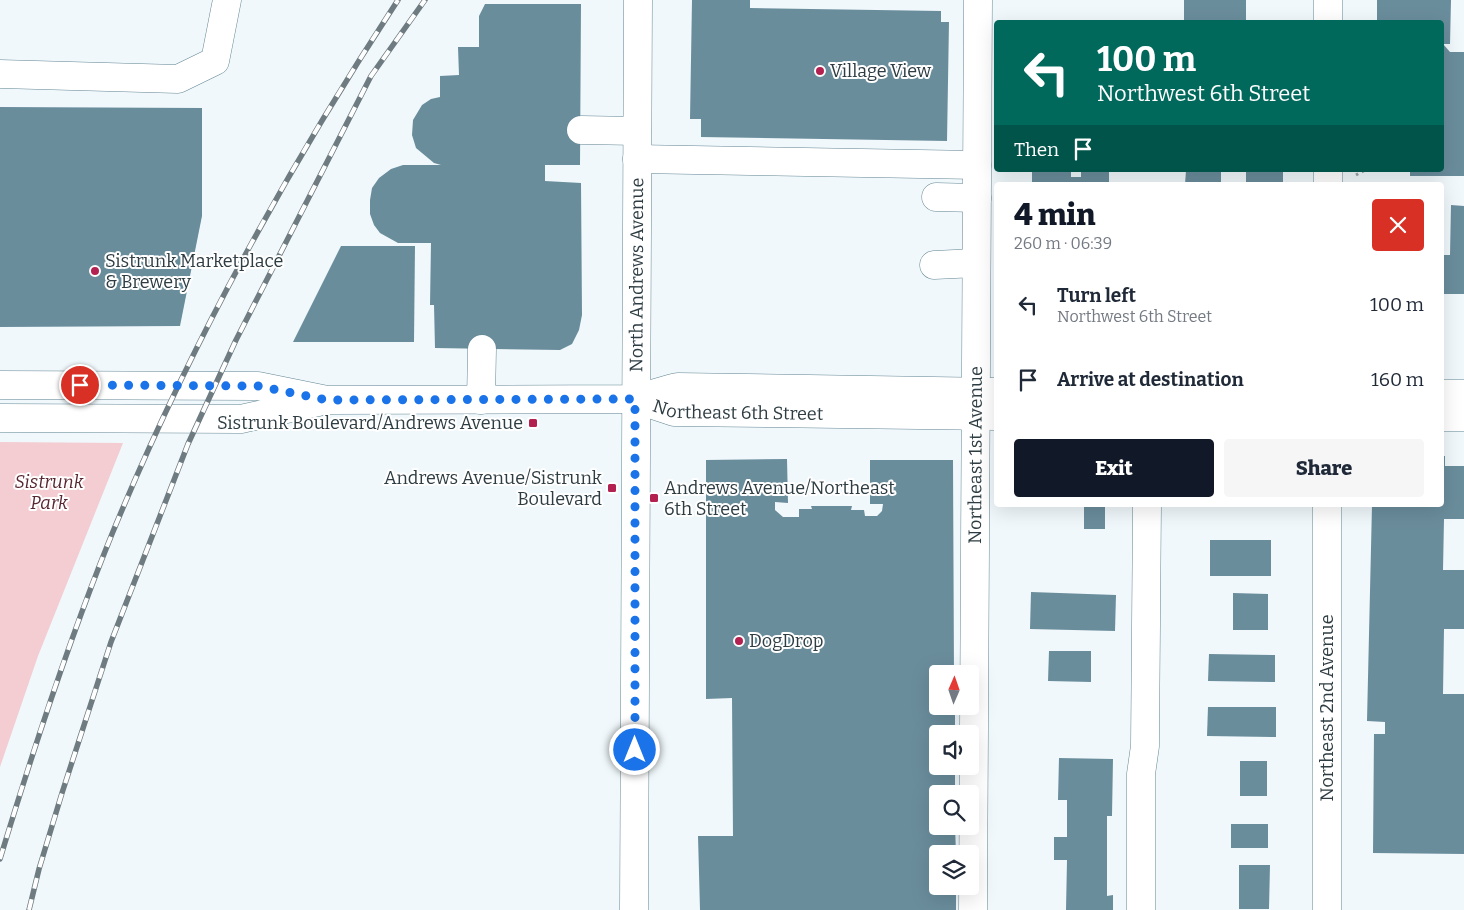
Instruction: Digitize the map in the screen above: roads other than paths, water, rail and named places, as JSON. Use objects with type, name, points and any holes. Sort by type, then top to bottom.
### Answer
[{"type":"street","points":[[0,74],[178,78],[215,61],[227,0]]},
{"type":"street","name":"North Andrews Avenue","points":[[634,910],[638,0]]},
{"type":"street","name":"Northeast 1st Avenue","points":[[973,910],[986,404],[976,263],[978,0]]},
{"type":"street","points":[[1328,0],[1328,20]]},
{"type":"street","points":[[580,130],[637,131]]},
{"type":"street","points":[[637,159],[977,165]]},
{"type":"street","points":[[936,197],[977,198]]},
{"type":"street","points":[[934,265],[976,263]]},
{"type":"street","points":[[481,400],[482,349]]},
{"type":"street","points":[[0,385],[258,386],[327,400]]},
{"type":"street","name":"Northeast 6th Street","points":[[327,400],[635,399],[678,387],[986,404]]},
{"type":"street","points":[[1444,394],[1464,394]]},
{"type":"street","points":[[0,418],[241,419],[327,400]]},
{"type":"street","points":[[1444,417],[1464,417]]},
{"type":"street","points":[[1141,910],[1141,774],[1145,746],[1147,507]]},
{"type":"street","name":"Northeast 2nd Avenue","points":[[1326,910],[1327,507]]},
{"type":"railway","points":[[0,859],[66,655],[112,534],[142,464],[207,327],[242,260],[317,128],[398,0]]},
{"type":"railway","points":[[29,910],[39,869],[62,793],[111,642],[188,444],[236,340],[371,76],[425,0]]},
{"type":"place","name":"Village View","points":[[820,71]]},
{"type":"place","name":"Sistrunk Marketplace & Brewery","points":[[95,271]]},
{"type":"place","name":"Sistrunk Boulevard/Andrews Avenue","points":[[533,423]]},
{"type":"place","name":"Andrews Avenue/Sistrunk Boulevard","points":[[612,488]]},
{"type":"place","name":"Andrews Avenue/Northeast 6th Street","points":[[654,498]]},
{"type":"place","name":"DogDrop","points":[[739,641]]},
{"type":"park label","name":"Sistrunk Park","points":[[49,492]]}]
